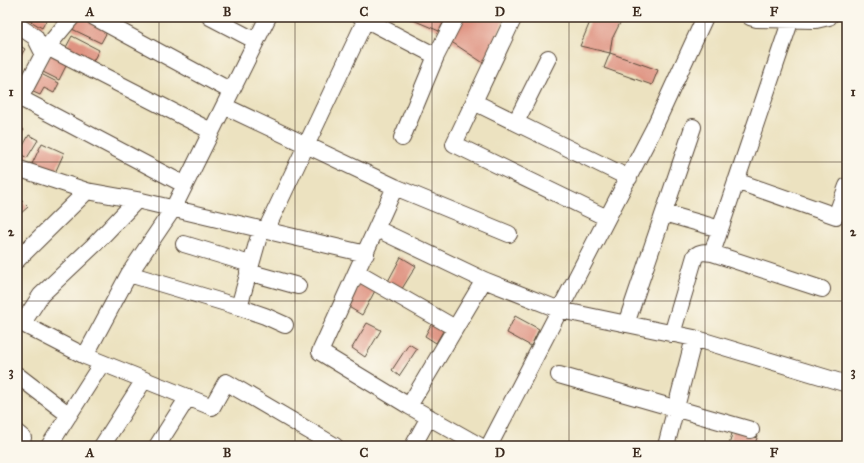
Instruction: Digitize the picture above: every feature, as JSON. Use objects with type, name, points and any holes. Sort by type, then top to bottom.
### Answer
[{"type":"street","points":[[17,25],[35,37],[43,53],[72,17]]},
{"type":"street","points":[[94,17],[231,91]]},
{"type":"street","points":[[210,17],[256,41]]},
{"type":"street","points":[[85,356],[129,274],[173,210],[268,17]]},
{"type":"street","points":[[402,138],[436,56],[456,17]]},
{"type":"street","points":[[514,17],[454,144],[607,218]]},
{"type":"street","points":[[489,446],[654,130],[705,17]]},
{"type":"street","points":[[750,17],[757,19],[816,20],[829,17]]},
{"type":"street","points":[[239,307],[249,268],[263,230],[306,145],[365,18],[436,56]]},
{"type":"street","points":[[712,253],[791,19]]},
{"type":"street","points":[[47,47],[19,99],[185,185]]},
{"type":"street","points":[[47,47],[211,131]]},
{"type":"street","points":[[516,122],[548,58]]},
{"type":"street","points":[[474,102],[629,178]]},
{"type":"street","points":[[224,106],[395,187],[509,234]]},
{"type":"street","points":[[626,324],[693,127]]},
{"type":"street","points":[[19,171],[87,191],[137,200],[173,210],[366,254]]},
{"type":"street","points":[[736,181],[841,219],[847,186]]},
{"type":"street","points":[[395,187],[366,254],[320,352],[409,406],[480,446]]},
{"type":"street","points":[[17,260],[87,191]]},
{"type":"street","points":[[137,200],[93,246],[41,294],[20,323],[85,356],[212,406],[226,382],[335,446]]},
{"type":"street","points":[[664,213],[720,229]]},
{"type":"street","points":[[376,229],[484,280],[560,310],[694,338],[847,384]]},
{"type":"street","points":[[184,244],[298,286]]},
{"type":"street","points":[[672,334],[695,256],[699,253],[712,253],[822,289]]},
{"type":"street","points":[[357,272],[455,328]]},
{"type":"street","points":[[129,274],[239,307],[285,325]]},
{"type":"street","points":[[409,406],[484,280]]},
{"type":"street","points":[[666,446],[694,338]]},
{"type":"street","points":[[48,446],[102,363]]},
{"type":"street","points":[[17,375],[68,415]]},
{"type":"street","points":[[559,375],[751,430]]},
{"type":"street","points":[[102,446],[144,380]]},
{"type":"street","points":[[157,446],[188,397]]},
{"type":"street","points":[[413,446],[429,417]]},
{"type":"building","points":[[24,17],[48,17],[42,28]]},
{"type":"building","points":[[77,17],[82,17],[108,30],[101,43],[72,29]]},
{"type":"building","points":[[406,17],[446,17],[439,31]]},
{"type":"building","points":[[462,17],[505,17],[485,64],[450,41]]},
{"type":"building","points":[[592,17],[623,17],[612,39],[610,53],[580,46]]},
{"type":"building","points":[[72,36],[99,50],[91,65],[64,51]]},
{"type":"building","points":[[17,44],[25,49],[17,62]]},
{"type":"building","points":[[51,53],[68,62],[59,80],[41,71]]},
{"type":"building","points":[[610,53],[658,70],[652,85],[604,68]]},
{"type":"building","points":[[39,73],[59,83],[54,93],[44,88],[40,95],[31,91]]},
{"type":"building","points":[[17,123],[24,130],[17,138]]},
{"type":"building","points":[[29,135],[38,140],[27,158],[19,153]]},
{"type":"building","points":[[42,143],[64,153],[54,175],[32,164]]},
{"type":"building","points":[[17,196],[28,207],[20,214],[17,211]]},
{"type":"building","points":[[401,257],[416,266],[400,292],[386,285]]},
{"type":"building","points":[[362,278],[377,287],[362,315],[347,306]]},
{"type":"building","points":[[515,316],[539,329],[531,346],[507,333]]},
{"type":"building","points":[[434,319],[446,326],[436,343],[425,336]]},
{"type":"building","points":[[367,323],[381,330],[365,357],[352,348]]},
{"type":"building","points":[[409,344],[417,349],[399,376],[392,370]]},
{"type":"building","points":[[733,429],[757,438],[754,446],[729,446]]}]
